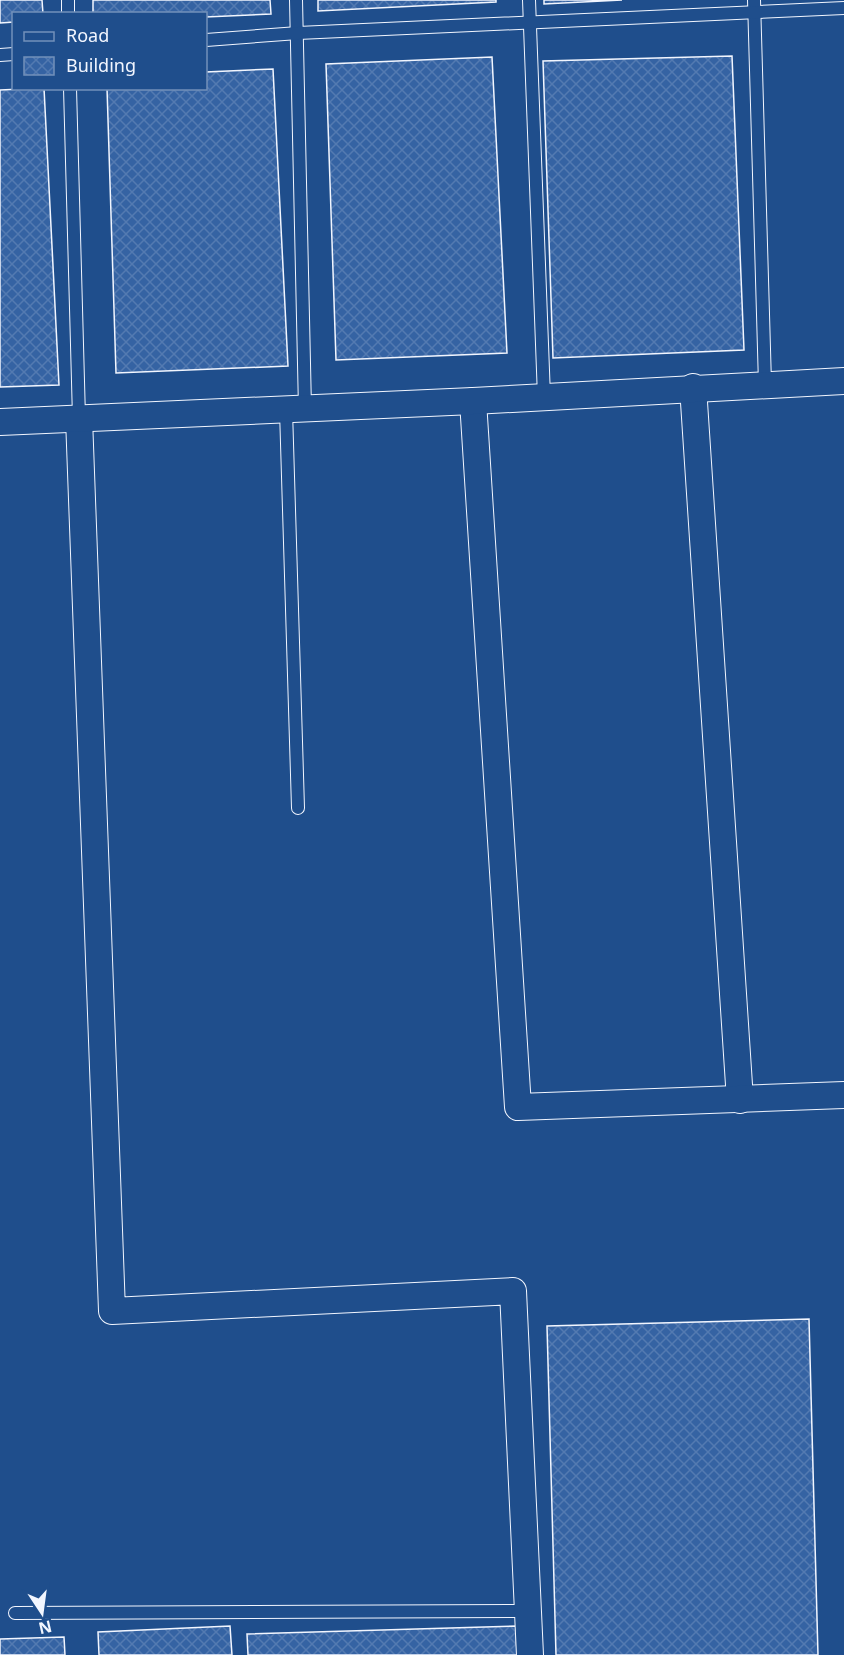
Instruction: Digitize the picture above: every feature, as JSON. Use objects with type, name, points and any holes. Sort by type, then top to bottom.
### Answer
[{"type":"street","points":[[0,422],[295,410],[693,387],[844,381]]},
{"type":"street","points":[[693,387],[740,1100]]},
{"type":"street","points":[[473,401],[518,1107],[844,1095]]},
{"type":"street","points":[[79,418],[112,1311],[513,1291],[530,1655]]},
{"type":"lane","points":[[296,0],[295,410],[298,808]]},
{"type":"lane","points":[[530,0],[544,397]]},
{"type":"lane","points":[[754,0],[765,384]]},
{"type":"lane","points":[[207,40],[297,33],[754,14],[844,8]]},
{"type":"lane","points":[[70,90],[79,418]]},
{"type":"lane","points":[[15,1613],[528,1611]]},
{"type":"building","points":[[0,0],[42,0],[43,12],[12,12],[12,22],[0,23]]},
{"type":"building","points":[[93,0],[270,0],[271,14],[207,17],[207,12],[93,12]]},
{"type":"building","points":[[318,0],[496,0],[496,2],[318,11]]},
{"type":"building","points":[[544,0],[622,0],[544,4]]},
{"type":"building","points":[[732,56],[744,350],[553,358],[543,61]]},
{"type":"building","points":[[492,57],[507,353],[336,360],[326,64]]},
{"type":"building","points":[[273,69],[288,366],[116,373],[107,90],[207,90],[207,72]]},
{"type":"building","points":[[0,90],[44,90],[59,385],[0,387]]},
{"type":"building","points":[[809,1319],[818,1655],[556,1655],[547,1326]]},
{"type":"building","points":[[230,1626],[232,1655],[99,1655],[98,1632]]},
{"type":"building","points":[[516,1626],[517,1655],[248,1655],[247,1634]]},
{"type":"building","points":[[64,1637],[65,1655],[0,1655],[0,1639]]}]
